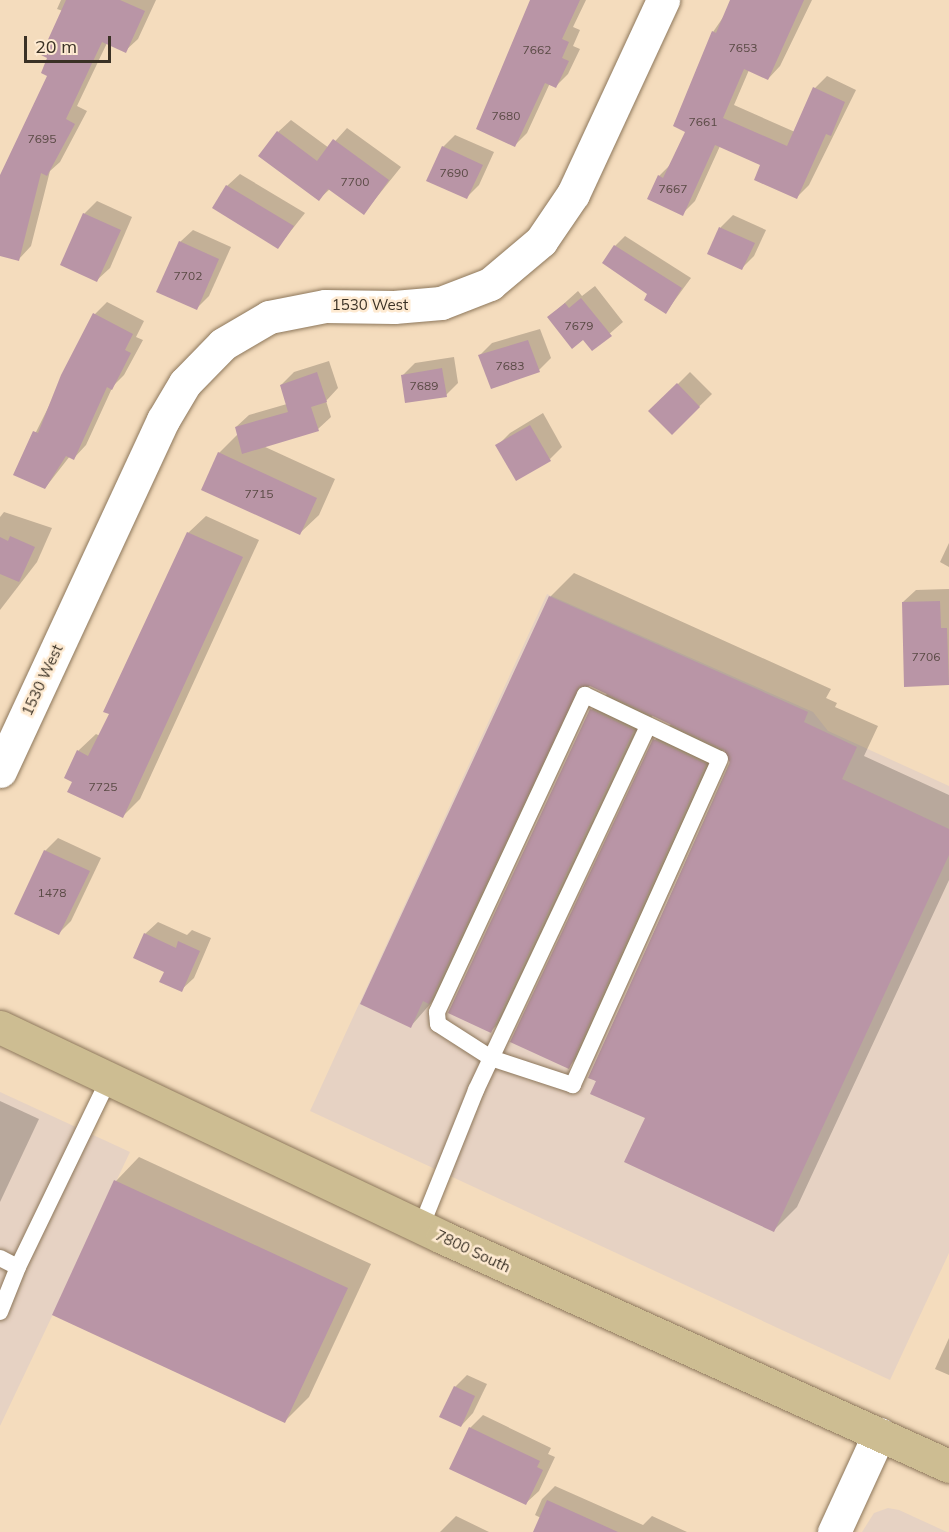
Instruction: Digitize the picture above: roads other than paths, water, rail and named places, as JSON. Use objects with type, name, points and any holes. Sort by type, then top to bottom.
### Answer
[{"type":"main road","name":"7800 South","points":[[0,1027],[421,1227],[949,1467]]},
{"type":"street","name":"1530 West","points":[[0,771],[163,420],[185,383],[223,344],[269,317],[325,306],[394,308],[441,303],[490,284],[541,241],[573,194],[663,0]]},
{"type":"street","points":[[834,1532],[879,1434]]},
{"type":"lane","points":[[585,695],[720,759],[573,1085],[491,1058],[438,1024],[437,1012],[585,695]]},
{"type":"lane","points":[[421,1227],[491,1058],[648,726]]},
{"type":"lane","points":[[0,1312],[18,1267],[109,1079]]},
{"type":"lane","points":[[0,1258],[18,1267]]}]
